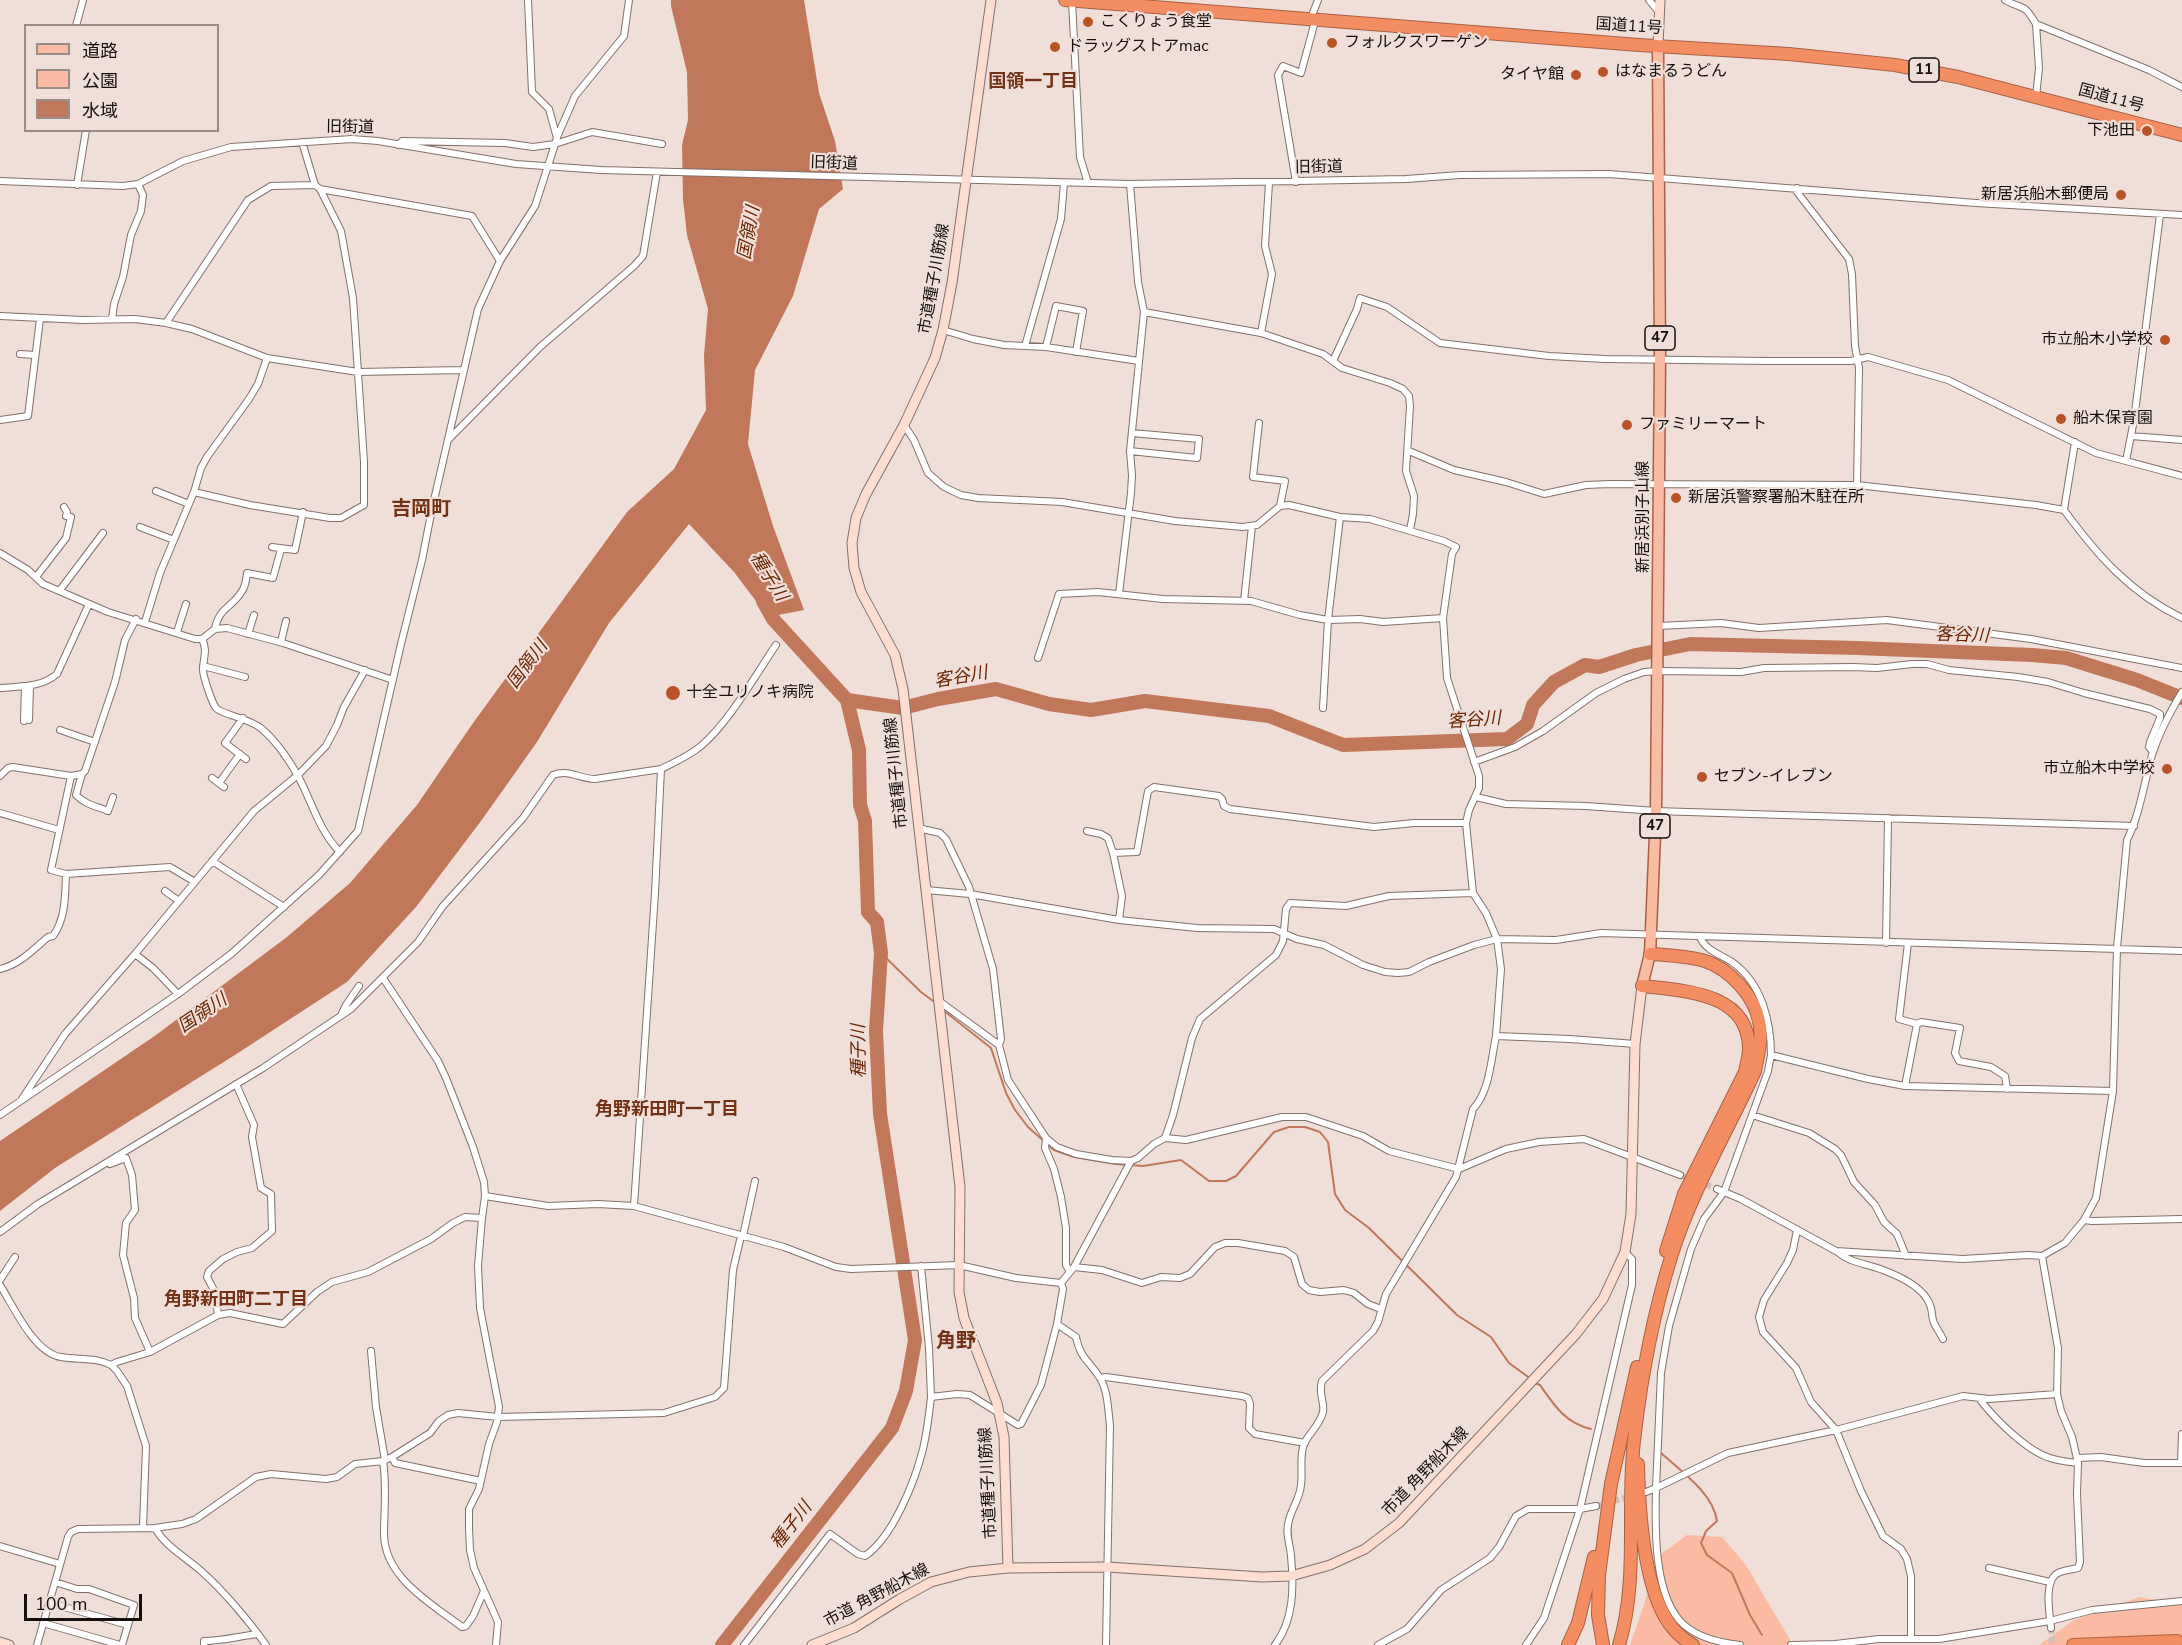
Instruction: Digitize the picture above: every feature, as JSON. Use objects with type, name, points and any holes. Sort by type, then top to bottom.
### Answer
[{"type":"highway","name":"国道11号","points":[[1065,0],[1789,54],[1895,65],[2036,97],[2182,135]]},
{"type":"highway","points":[[1619,1645],[1630,1598],[1629,1494],[1638,1406],[1648,1351],[1672,1253],[1690,1208],[1755,1071],[1760,1047],[1759,1020],[1749,998],[1737,982],[1722,969],[1706,961],[1650,954]]},
{"type":"highway","points":[[1568,1645],[1584,1604],[1646,1326],[1672,1226],[1684,1194],[1745,1072],[1749,1051],[1748,1036],[1743,1023],[1731,1008],[1719,1000],[1699,993],[1642,986]]},
{"type":"highway","points":[[1638,1406],[1638,1468],[1649,1573],[1662,1612],[1671,1626],[1693,1645]]},
{"type":"highway","points":[[1603,1645],[1600,1635],[1598,1597],[1611,1484]]},
{"type":"highway","points":[[2073,1645],[2179,1641]]},
{"type":"highway","points":[[2142,1645],[2179,1641]]},
{"type":"main road","name":"新居浜別子山線","points":[[1642,986],[1650,954],[1656,811],[1660,359],[1658,46]]},
{"type":"street","points":[[77,24],[83,0]]},
{"type":"street","points":[[528,0],[532,92],[549,109],[556,141]]},
{"type":"street","points":[[0,1114],[178,994],[231,954],[319,875],[358,831],[478,309],[500,261],[535,206],[556,141],[575,96],[624,36],[629,0]]},
{"type":"street","name":"市道種子川筋線","points":[[991,0],[967,181],[943,330],[924,384],[866,494],[856,518],[852,543],[854,568],[861,592],[895,655],[903,689],[960,1187],[959,1292],[964,1318],[999,1412],[1004,1437],[1008,1568]]},
{"type":"street","points":[[1072,0],[1078,145],[1088,183]]},
{"type":"street","points":[[1296,182],[1278,75],[1283,66],[1300,72],[1314,25],[1311,18],[1318,0]]},
{"type":"street","points":[[1649,0],[1659,12]]},
{"type":"street","points":[[1658,46],[1660,0]]},
{"type":"street","points":[[2005,0],[2022,5],[2036,24],[2039,68],[2036,97]]},
{"type":"street","points":[[2036,24],[2149,70],[2182,87]]},
{"type":"street","points":[[77,185],[86,132]]},
{"type":"street","points":[[398,145],[402,141],[505,143],[533,147],[592,132],[662,144]]},
{"type":"street","name":"旧街道","points":[[0,181],[123,186],[138,184],[183,161],[231,147],[352,139],[547,167],[660,172],[1130,184],[1269,183],[1460,175],[1610,174],[1976,204],[2182,215]]},
{"type":"street","points":[[194,492],[250,505],[341,518],[364,505],[364,462],[353,298],[341,231],[318,187],[302,142]]},
{"type":"street","points":[[448,440],[540,347],[643,256],[660,172]]},
{"type":"street","points":[[1025,346],[1061,219],[1064,183]]},
{"type":"street","points":[[1261,333],[1272,274],[1265,246],[1269,183]]},
{"type":"street","points":[[112,319],[131,235],[141,211],[143,195],[138,184]]},
{"type":"street","points":[[1119,594],[1132,475],[1130,451],[1144,312],[1138,282],[1130,184]]},
{"type":"street","points":[[166,323],[249,200],[271,186],[318,187],[472,216],[500,261]]},
{"type":"street","points":[[1797,188],[1797,192],[1849,259],[1852,274],[1855,346],[1858,359],[1857,485]]},
{"type":"street","points":[[2126,461],[2149,314],[2160,214]]},
{"type":"street","points":[[1333,361],[1360,298],[1387,307],[1440,343],[1549,356],[1605,359],[1851,361],[1868,357],[1948,380],[2096,453],[2182,476]]},
{"type":"street","points":[[1046,347],[1056,306],[1083,311],[1076,352]]},
{"type":"street","points":[[1144,312],[1261,333],[1323,354],[1350,372],[1403,389],[1409,396],[1410,406],[1406,471],[1414,496],[1410,530]]},
{"type":"street","points":[[0,316],[40,319],[135,319],[166,323],[192,329],[267,358],[358,372],[463,370]]},
{"type":"street","points":[[0,420],[28,416],[40,319]]},
{"type":"street","points":[[943,330],[973,339],[1138,361]]},
{"type":"street","points":[[20,354],[35,355]]},
{"type":"street","points":[[145,622],[160,573],[207,457],[249,399],[258,384],[267,358]]},
{"type":"street","points":[[1258,423],[1253,477],[1285,481],[1280,506]]},
{"type":"street","points":[[903,425],[914,440],[928,473],[944,487],[961,495],[978,498],[1062,502],[1175,520],[1243,527],[1257,525],[1280,506],[1289,505],[1340,517],[1370,519],[1444,541],[1456,547],[1452,554],[1443,618],[1447,678],[1479,776],[1479,788],[1466,823],[1473,893],[1486,913],[1497,939],[1501,969],[1496,1036],[1485,1089],[1480,1102],[1473,1109],[1459,1169],[1447,1195],[1386,1294],[1373,1331],[1322,1381],[1319,1392],[1323,1410],[1320,1422],[1305,1443],[1302,1454],[1301,1486],[1289,1519],[1287,1534],[1291,1555],[1291,1612],[1287,1628],[1275,1645]]},
{"type":"street","points":[[1130,451],[1197,458],[1199,438],[1132,433]]},
{"type":"street","points":[[2131,436],[2182,440]]},
{"type":"street","points":[[2064,510],[2075,442]]},
{"type":"street","points":[[1409,451],[1454,470],[1506,482],[1544,494],[1586,485],[1857,485],[2037,504],[2064,510],[2109,567],[2137,590],[2182,618]]},
{"type":"street","points":[[156,491],[189,504]]},
{"type":"street","points":[[36,577],[66,538],[71,517],[66,516],[67,512],[64,507]]},
{"type":"street","points":[[272,547],[295,550],[303,513]]},
{"type":"street","points":[[1323,708],[1328,620],[1340,517]]},
{"type":"street","points":[[1244,601],[1251,526]]},
{"type":"street","points":[[140,527],[174,540]]},
{"type":"street","points":[[60,590],[103,533]]},
{"type":"street","points":[[215,629],[222,611],[241,594],[248,573],[273,578],[281,549]]},
{"type":"street","points":[[0,553],[43,584],[108,612],[195,639],[202,639],[215,629],[226,628],[281,642],[393,680]]},
{"type":"street","points":[[1038,657],[1059,594],[1098,592],[1162,599],[1244,601],[1275,606],[1300,615],[1328,620],[1360,619],[1383,622],[1443,618]]},
{"type":"street","points":[[0,688],[47,682],[57,674],[89,604]]},
{"type":"street","points":[[177,632],[186,604]]},
{"type":"street","points":[[248,634],[254,615]]},
{"type":"street","points":[[113,797],[108,811],[93,802],[86,804],[76,795],[115,682],[125,640],[136,619]]},
{"type":"street","points":[[1658,628],[1721,622],[1759,628],[1887,620],[2031,639],[2182,668]]},
{"type":"street","points":[[281,642],[286,621]]},
{"type":"street","points":[[202,639],[206,651],[203,676],[215,707],[220,711],[250,720],[262,729],[283,754],[297,776],[315,816],[332,844],[340,852]]},
{"type":"street","points":[[0,1232],[38,1204],[236,1084],[351,1009],[418,942],[443,906],[523,818],[554,775],[567,772],[595,780],[661,769],[702,745],[722,722],[776,645]]},
{"type":"street","points":[[1474,760],[1515,747],[1543,731],[1596,693],[1624,679],[1658,668],[1741,672],[1764,668],[1877,668],[1912,664],[1927,664],[1949,670],[2048,682],[2150,709],[2160,714],[2149,747],[2153,752]]},
{"type":"street","points":[[203,666],[245,677]]},
{"type":"street","points":[[22,1099],[64,1034],[135,954],[254,811],[297,776],[326,746],[344,706],[365,670]]},
{"type":"street","points":[[27,686],[27,721]]},
{"type":"street","points":[[1836,1251],[1963,1259],[2042,1256],[2065,1243],[2084,1220],[2096,1198],[2113,1091],[2117,948],[2127,840],[2134,826],[2153,752],[2169,713],[2182,692]]},
{"type":"street","points":[[243,718],[225,743],[246,759]]},
{"type":"street","points":[[60,730],[95,742]]},
{"type":"street","points":[[212,778],[221,785],[240,754]]},
{"type":"street","points":[[0,776],[8,768],[13,767],[72,776],[82,774]]},
{"type":"street","points":[[634,1206],[661,769]]},
{"type":"street","points":[[72,776],[51,870],[66,874],[170,867],[195,882]]},
{"type":"street","points":[[1113,853],[1137,852],[1148,791],[1154,787],[1219,796],[1224,806],[1230,809],[1374,827],[1414,823],[1466,823]]},
{"type":"street","points":[[1476,797],[1506,804],[1656,811],[2134,826]]},
{"type":"street","points":[[0,813],[59,830]]},
{"type":"street","points":[[1886,943],[1888,818]]},
{"type":"street","points":[[918,828],[940,833],[946,839],[970,894],[993,969],[1001,1039],[999,1045],[1008,1080],[1046,1139],[1057,1147],[1076,1154],[1130,1161],[1138,1158],[1165,1138],[1186,1140],[1282,1117],[1306,1117],[1363,1136],[1389,1151],[1459,1169],[1506,1149],[1539,1142],[1584,1139],[1680,1175]]},
{"type":"street","points":[[1088,831],[1108,838],[1122,896],[1119,920]]},
{"type":"street","points":[[212,861],[284,907]]},
{"type":"street","points":[[0,969],[15,963],[48,937],[53,936],[62,920],[66,874]]},
{"type":"street","points":[[926,890],[970,894],[1119,920],[1197,928],[1274,929],[1324,945],[1364,965],[1385,972],[1398,973],[1409,972],[1474,945],[1497,939],[1556,940],[1601,933],[2182,951]]},
{"type":"street","points":[[165,891],[179,901]]},
{"type":"street","points":[[1165,1138],[1192,1038],[1200,1019],[1276,955],[1284,934],[1286,909],[1290,903],[1346,906],[1389,896],[1473,893]]},
{"type":"street","points":[[1700,937],[1702,944],[1735,964],[1751,983],[1765,1008],[1771,1035],[1771,1055],[1768,1071],[1724,1192],[1704,1219],[1691,1249],[1670,1326],[1661,1373],[1655,1542],[1659,1571],[1670,1604],[1683,1624],[1703,1637],[1740,1645]]},
{"type":"street","points":[[1908,944],[1899,1019],[1917,1024],[1921,1022],[1960,1028],[1955,1053],[1959,1061],[1991,1067],[2005,1076],[2007,1089]]},
{"type":"street","points":[[135,954],[153,968],[178,994]]},
{"type":"street","points":[[383,978],[442,1070],[484,1182],[485,1196],[478,1266],[480,1308],[499,1407],[481,1481],[476,1498],[469,1509],[469,1528],[474,1568],[498,1622],[496,1645]]},
{"type":"street","points":[[342,1014],[359,986]]},
{"type":"street","name":"市道 角野船木線","points":[[812,1645],[854,1628],[931,1582],[969,1572],[1008,1568],[1107,1567],[1262,1577],[1291,1576],[1330,1565],[1365,1549],[1399,1523],[1576,1334],[1603,1299],[1625,1252],[1631,1214],[1635,1044],[1642,986]]},
{"type":"street","points":[[939,1001],[999,1045]]},
{"type":"street","points":[[1905,1086],[1917,1024]]},
{"type":"street","points":[[1496,1036],[1635,1044]]},
{"type":"street","points":[[1771,1055],[1905,1086],[2113,1091]]},
{"type":"street","points":[[218,1316],[215,1292],[207,1276],[209,1272],[237,1252],[252,1248],[272,1230],[271,1194],[261,1188],[252,1137],[254,1125],[236,1084]]},
{"type":"street","points":[[1752,1115],[1809,1133],[1835,1149],[1841,1155],[1854,1182],[1875,1205],[1884,1222],[1897,1234],[1906,1257]]},
{"type":"street","points":[[1046,1139],[1045,1148],[1054,1169],[1066,1228],[1066,1265],[1072,1270],[1094,1268],[1142,1283],[1161,1277],[1180,1278],[1190,1274],[1215,1247],[1226,1243],[1238,1243],[1285,1251],[1294,1257],[1302,1284],[1309,1290],[1320,1292],[1344,1290],[1354,1293],[1368,1304],[1381,1309]]},
{"type":"street","points":[[104,1164],[126,1158],[132,1175],[135,1210],[126,1223],[123,1255],[134,1298],[135,1318],[150,1352]]},
{"type":"street","points":[[1061,1283],[1072,1270],[1130,1161]]},
{"type":"street","points":[[37,1645],[68,1537],[71,1532],[78,1529],[155,1528],[183,1524],[196,1519],[256,1477],[266,1474],[326,1479],[337,1477],[355,1464],[387,1459],[430,1433],[439,1420],[448,1415],[458,1413],[498,1418],[635,1415],[664,1413],[715,1397],[724,1388],[733,1270],[755,1181]]},
{"type":"street","points":[[1716,1189],[1797,1230],[1842,1256],[1866,1266],[1882,1269],[1911,1283],[1929,1302],[1932,1318],[1943,1339]]},
{"type":"street","points":[[485,1196],[548,1206],[598,1204],[634,1206],[784,1247],[836,1267],[959,1265],[1016,1278],[1061,1283]]},
{"type":"street","points":[[111,1365],[150,1352],[218,1316],[230,1313],[283,1324],[317,1292],[332,1282],[368,1272],[431,1239],[465,1216],[482,1218]]},
{"type":"street","points":[[2084,1220],[2182,1219]]},
{"type":"street","points":[[1797,1230],[1793,1250],[1787,1263],[1764,1300],[1760,1317],[1762,1332],[1796,1368],[1811,1402],[1836,1430],[1861,1491],[1883,1536],[1901,1549],[1907,1558],[1911,1576],[1911,1639]]},
{"type":"street","points":[[1526,1645],[1544,1618],[1580,1509],[1632,1285],[1632,1258],[1625,1252]]},
{"type":"street","points":[[2042,1256],[2058,1348],[2057,1394],[2078,1461],[2080,1562],[2079,1568],[2061,1572],[2055,1575],[2050,1582],[2048,1599],[2051,1625]]},
{"type":"street","points":[[15,1257],[0,1283],[25,1326],[45,1352],[60,1357],[103,1361],[117,1371],[126,1386],[146,1446],[143,1527]]},
{"type":"street","points":[[744,1645],[830,1534],[858,1554],[865,1556],[876,1548],[890,1527],[906,1495],[922,1450],[931,1397],[929,1348],[919,1266]]},
{"type":"street","points":[[931,1397],[970,1395],[1018,1425],[1022,1424],[1041,1385],[1057,1324],[1063,1289],[1061,1283]]},
{"type":"street","points":[[1057,1324],[1076,1337],[1079,1352],[1100,1378],[1107,1399],[1110,1425],[1106,1645]]},
{"type":"street","points":[[371,1351],[376,1407],[387,1459],[384,1537],[390,1562],[420,1595],[462,1627],[466,1626],[473,1616],[483,1591]]},
{"type":"street","points":[[1100,1378],[1242,1396],[1248,1398],[1249,1428],[1255,1434],[1305,1443]]},
{"type":"street","points":[[1646,1492],[1728,1453],[1836,1430],[1963,1396],[1981,1399],[2057,1394]]},
{"type":"street","points":[[1981,1399],[2010,1433],[2043,1455],[2078,1461],[2101,1457],[2144,1463],[2182,1463],[2182,1434]]},
{"type":"street","points":[[387,1459],[395,1463],[481,1481]]},
{"type":"street","points":[[1378,1645],[1407,1629],[1442,1590],[1490,1558],[1499,1548],[1516,1516],[1528,1509],[1580,1509],[1596,1506]]},
{"type":"street","points":[[155,1528],[158,1534],[218,1587],[266,1645]]},
{"type":"street","points":[[0,1545],[60,1564]]},
{"type":"street","points":[[1989,1568],[2050,1582]]},
{"type":"street","points":[[43,1623],[121,1645],[128,1625],[134,1605],[89,1589],[77,1589],[56,1582]]},
{"type":"street","points":[[1791,1645],[1954,1637],[1976,1632],[2051,1625],[2092,1610],[2182,1601]]},
{"type":"street","points":[[50,1603],[128,1625]]},
{"type":"street","points":[[204,1645],[204,1641],[224,1641],[236,1636],[258,1634]]},
{"type":"street","points":[[0,1642],[9,1645]]},
{"type":"green space","points":[[1687,1535],[1722,1537],[1746,1565],[1793,1645],[1630,1645],[1657,1557]]},
{"type":"green space","points":[[2140,1597],[2182,1605],[2182,1645],[2039,1645],[2074,1620]]},
{"type":"water","name":"国領川","points":[[671,0],[804,0],[819,93],[835,141],[843,189],[819,209],[793,296],[755,370],[748,444],[773,526],[804,610],[768,617],[734,572],[689,524],[609,623],[537,742],[481,821],[416,907],[347,982],[55,1168],[0,1211],[0,1141],[156,1035],[287,937],[350,883],[417,805],[473,723],[627,512],[674,469],[706,410],[704,355],[708,309],[687,235],[683,199],[682,145],[688,120],[687,72]]},
{"type":"waterway","name":"種子川","points":[[722,1645],[892,1428],[906,1391],[915,1340],[880,1114],[876,1031],[881,953],[877,922],[868,912],[865,821],[860,805],[859,750],[847,700],[773,619],[763,601]]},
{"type":"waterway","name":"客谷川","points":[[847,700],[903,708],[938,699],[996,689],[1049,704],[1091,710],[1145,701],[1269,716],[1343,745],[1507,739],[1527,724],[1533,705],[1554,682],[1585,665],[1599,667],[1636,655],[1690,644],[1857,648],[2066,658],[2137,680],[2182,698]]},
{"type":"waterway","points":[[881,953],[921,992],[937,1004]]},
{"type":"waterway","points":[[943,1010],[991,1048],[1006,1093],[1028,1127],[1054,1150],[1074,1157],[1143,1166],[1181,1160],[1209,1181],[1226,1181],[1236,1176],[1274,1132],[1289,1127],[1305,1127],[1320,1132],[1328,1142],[1335,1194],[1345,1210],[1369,1228],[1457,1315],[1491,1337],[1509,1363],[1531,1379]]},
{"type":"waterway","points":[[1535,1383],[1540,1385],[1567,1418],[1591,1429]]},
{"type":"waterway","points":[[1661,1453],[1695,1483],[1709,1501],[1717,1521],[1706,1531],[1701,1543],[1707,1555],[1732,1573],[1750,1615],[1762,1635]]},
{"type":"tunnel","points":[[1680,1175],[1717,1189]]},
{"type":"tunnel","points":[[1596,1506],[1631,1496]]},
{"type":"tunnel","points":[[2051,1628],[2053,1645]]},
{"type":"place","name":"こくりょう食堂","points":[[1088,22]]},
{"type":"place","name":"フォルクスワーゲン","points":[[1332,43]]},
{"type":"place","name":"ドラッグストアmac","points":[[1055,47]]},
{"type":"place","name":"はなまるうどん","points":[[1603,72]]},
{"type":"place","name":"タイヤ館","points":[[1576,75]]},
{"type":"place","name":"下池田","points":[[2147,131]]},
{"type":"place","name":"新居浜船木郵便局","points":[[2121,195]]},
{"type":"place","name":"市立船木小学校","points":[[2165,340]]},
{"type":"place","name":"船木保育園","points":[[2061,419]]},
{"type":"place","name":"ファミリーマート","points":[[1627,425]]},
{"type":"place","name":"新居浜警察署船木駐在所","points":[[1676,498]]},
{"type":"place","name":"十全ユリノキ病院","points":[[673,693]]},
{"type":"place","name":"市立船木中学校","points":[[2167,769]]},
{"type":"place","name":"セブン-イレブン","points":[[1702,777]]},
{"type":"district","name":"国領一丁目","points":[[1033,83]]},
{"type":"district","name":"吉岡町","points":[[421,510]]},
{"type":"district","name":"角野新田町一丁目","points":[[667,1111]]},
{"type":"district","name":"角野新田町二丁目","points":[[236,1301]]},
{"type":"district","name":"角野","points":[[956,1342]]}]
